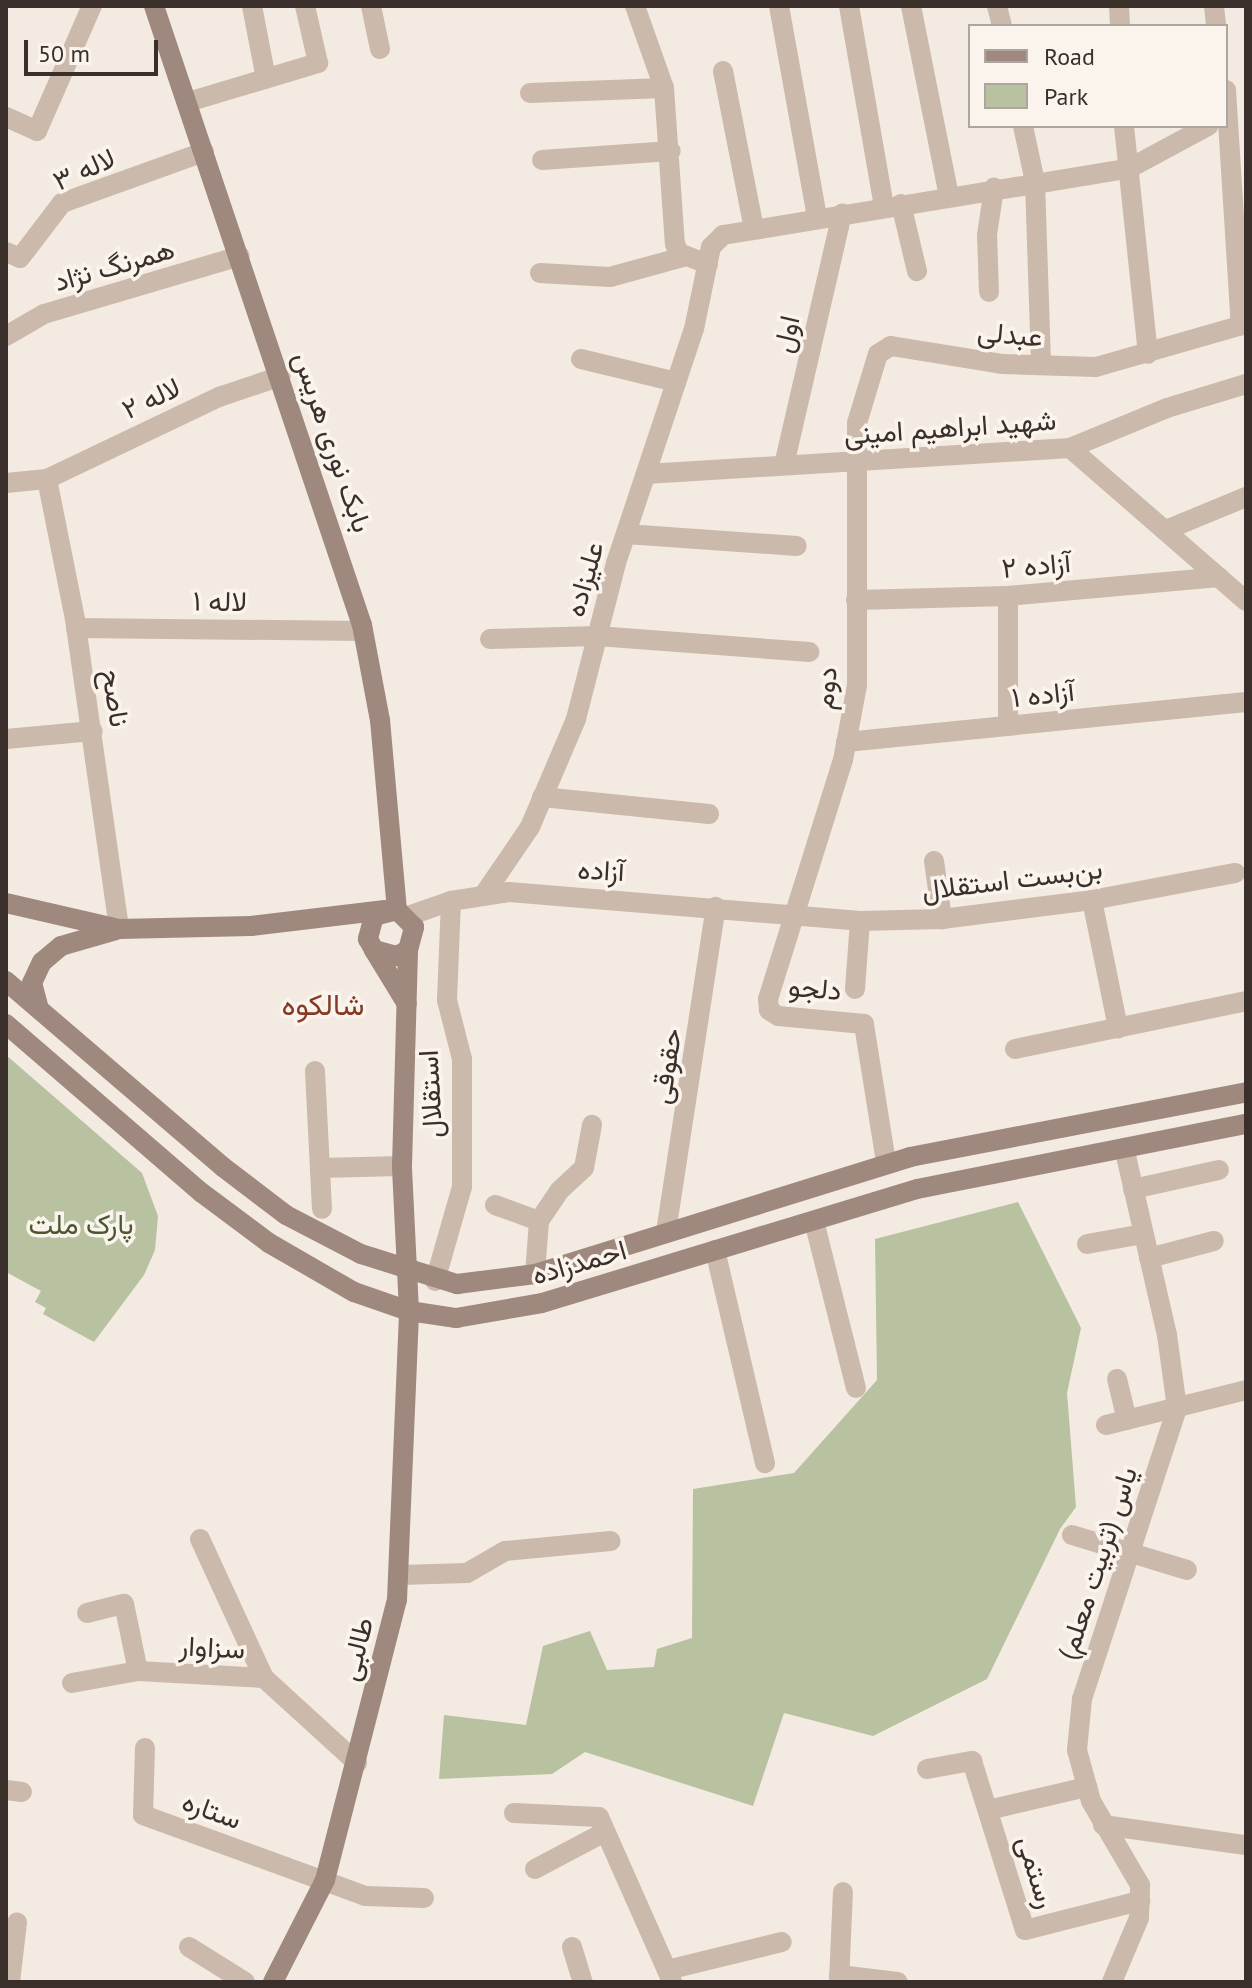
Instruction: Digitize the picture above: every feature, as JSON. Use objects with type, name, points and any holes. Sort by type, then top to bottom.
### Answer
[{"type":"main road","name":"بابک نوری هریس","points":[[154,6],[281,376],[363,631],[380,720],[397,912]]},
{"type":"main road","points":[[6,903],[119,929]]},
{"type":"main road","points":[[397,912],[368,927],[371,944],[407,1004]]},
{"type":"main road","points":[[39,1009],[32,983],[42,962],[61,946],[119,929],[328,920],[397,912],[414,927],[408,950],[402,1166],[408,1273]]},
{"type":"main road","points":[[328,920],[371,944],[385,956],[408,950]]},
{"type":"main road","name":"احمدزاده","points":[[6,981],[163,1116],[286,1215],[408,1273],[457,1284],[535,1274],[886,1162],[1246,1092]]},
{"type":"main road","name":"احمدزاده","points":[[6,1024],[141,1140],[269,1243],[354,1292],[409,1311],[456,1318],[557,1299],[917,1189],[1246,1124]]},
{"type":"main road","points":[[141,1140],[163,1116]]},
{"type":"main road","points":[[1000,1139],[1007,1171]]},
{"type":"main road","name":"طالبی","points":[[273,1982],[325,1880],[357,1763],[400,1575],[408,1273]]},
{"type":"street","points":[[6,117],[37,131],[92,6]]},
{"type":"street","points":[[252,6],[266,79]]},
{"type":"street","points":[[188,102],[318,63],[305,6]]},
{"type":"street","points":[[371,6],[380,49]]},
{"type":"street","points":[[635,6],[664,88],[671,151],[675,244],[686,256]]},
{"type":"street","points":[[779,6],[817,218]]},
{"type":"street","points":[[849,6],[893,205],[917,271]]},
{"type":"street","points":[[911,6],[949,196]]},
{"type":"street","points":[[723,71],[754,229]]},
{"type":"street","points":[[530,93],[664,88]]},
{"type":"street","points":[[1234,113],[1244,325]]},
{"type":"street","points":[[1023,128],[1035,182],[1041,365]]},
{"type":"street","points":[[1124,128],[1148,354]]},
{"type":"street","points":[[540,273],[610,277],[686,256],[710,255],[723,235],[1130,168],[1204,128]]},
{"type":"street","points":[[542,160],[671,151]]},
{"type":"street","name":"لاله ۳","points":[[6,252],[20,258],[62,203],[204,152]]},
{"type":"street","points":[[989,292],[987,235],[994,188]]},
{"type":"street","name":"اول","points":[[784,465],[842,214]]},
{"type":"street","name":"علیزاده","points":[[483,896],[530,827],[576,719],[626,534],[676,382],[710,255]]},
{"type":"street","name":"همرنگ نژاد","points":[[6,336],[44,314],[240,256]]},
{"type":"street","name":"عبدلی","points":[[856,461],[857,423],[882,348],[1041,365],[1096,367],[1244,325]]},
{"type":"street","points":[[581,359],[676,382]]},
{"type":"street","name":"لاله ۲","points":[[6,483],[47,479],[219,397],[281,376]]},
{"type":"street","name":"شهید ابراهیم امینی","points":[[646,474],[1070,448],[1167,408],[1246,384]]},
{"type":"street","points":[[1070,448],[1246,601]]},
{"type":"street","name":"دوم","points":[[794,913],[846,742],[857,685],[856,461]]},
{"type":"street","name":"ناصح","points":[[47,479],[93,731],[119,929]]},
{"type":"street","points":[[1166,530],[1246,497]]},
{"type":"street","points":[[626,534],[797,546]]},
{"type":"street","name":"آزاده ۲","points":[[856,600],[1008,596],[1219,577]]},
{"type":"street","points":[[1008,596],[1008,726]]},
{"type":"street","name":"لاله ۱","points":[[76,628],[363,631]]},
{"type":"street","points":[[490,639],[597,636],[809,652]]},
{"type":"street","name":"آزاده ۱","points":[[846,742],[1246,702]]},
{"type":"street","points":[[6,739],[93,731]]},
{"type":"street","points":[[542,797],[709,814]]},
{"type":"street","points":[[934,861],[942,919]]},
{"type":"street","name":"بن‌بست استقلال","points":[[794,913],[860,921],[942,919],[1092,900],[1235,873]]},
{"type":"street","name":"آزاده","points":[[397,912],[509,892],[794,913]]},
{"type":"street","points":[[1092,900],[1118,1028]]},
{"type":"street","name":"استقلال","points":[[435,1281],[462,1187],[462,1059],[447,1000],[451,901]]},
{"type":"street","name":"حقوقی","points":[[666,1232],[716,907]]},
{"type":"street","name":"دلجو","points":[[794,913],[769,1010],[778,1016],[864,1024],[886,1162]]},
{"type":"street","points":[[855,989],[860,921]]},
{"type":"street","points":[[1015,1049],[1246,1001]]},
{"type":"street","points":[[315,1071],[322,1209]]},
{"type":"street","points":[[535,1274],[539,1221],[559,1191],[584,1168],[592,1125]]},
{"type":"street","name":"یاس (تربیت معلم)","points":[[1124,1148],[1149,1258],[1177,1408],[1082,1699],[1077,1750],[1087,1787],[1103,1825],[1140,1885],[1140,1901]]},
{"type":"street","points":[[320,1168],[402,1166]]},
{"type":"street","points":[[1133,1189],[1219,1170]]},
{"type":"street","points":[[495,1205],[539,1221]]},
{"type":"street","points":[[814,1221],[856,1388]]},
{"type":"street","points":[[1087,1244],[1143,1234]]},
{"type":"street","points":[[1149,1258],[1214,1241]]},
{"type":"street","points":[[715,1250],[765,1463]]},
{"type":"street","points":[[1117,1379],[1127,1420]]},
{"type":"street","points":[[1106,1425],[1246,1390]]},
{"type":"street","points":[[1072,1535],[1187,1570]]},
{"type":"street","points":[[200,1539],[264,1678]]},
{"type":"street","points":[[400,1575],[467,1573],[505,1551],[611,1541]]},
{"type":"street","name":"سزاوار","points":[[87,1613],[124,1604],[138,1671],[264,1678],[357,1763]]},
{"type":"street","points":[[72,1683],[138,1671]]},
{"type":"street","name":"ستاره","points":[[145,1748],[143,1815],[325,1880]]},
{"type":"street","name":"رستمی","points":[[927,1769],[972,1761],[1025,1930],[1140,1901]]},
{"type":"street","points":[[988,1810],[1087,1787]]},
{"type":"street","points":[[514,1813],[602,1824]]},
{"type":"street","points":[[535,1869],[602,1824]]},
{"type":"street","points":[[602,1824],[669,1976],[782,1942]]},
{"type":"street","points":[[1103,1825],[1246,1845]]},
{"type":"street","points":[[325,1880],[366,1896],[424,1898]]},
{"type":"street","points":[[843,1892],[839,1978],[898,1982]]},
{"type":"street","points":[[1112,1982],[1139,1918],[1140,1901]]},
{"type":"street","points":[[10,1982],[17,1922]]},
{"type":"street","points":[[189,1947],[245,1982]]},
{"type":"street","points":[[572,1947],[583,1982]]},
{"type":"green space","name":"پارک ملت","points":[[6,1055],[142,1173],[158,1216],[155,1250],[144,1275],[94,1342],[43,1314],[46,1308],[35,1302],[41,1291],[6,1272]]},
{"type":"green space","points":[[1018,1202],[1081,1328],[1067,1393],[1076,1507],[1060,1529],[987,1679],[873,1736],[784,1713],[753,1806],[585,1752],[552,1774],[439,1779],[444,1715],[526,1725],[543,1646],[590,1631],[607,1670],[654,1667],[657,1649],[692,1638],[693,1489],[794,1473],[877,1380],[875,1239]]},
{"type":"district","name":"شالکوه","points":[[323,1004]]}]
